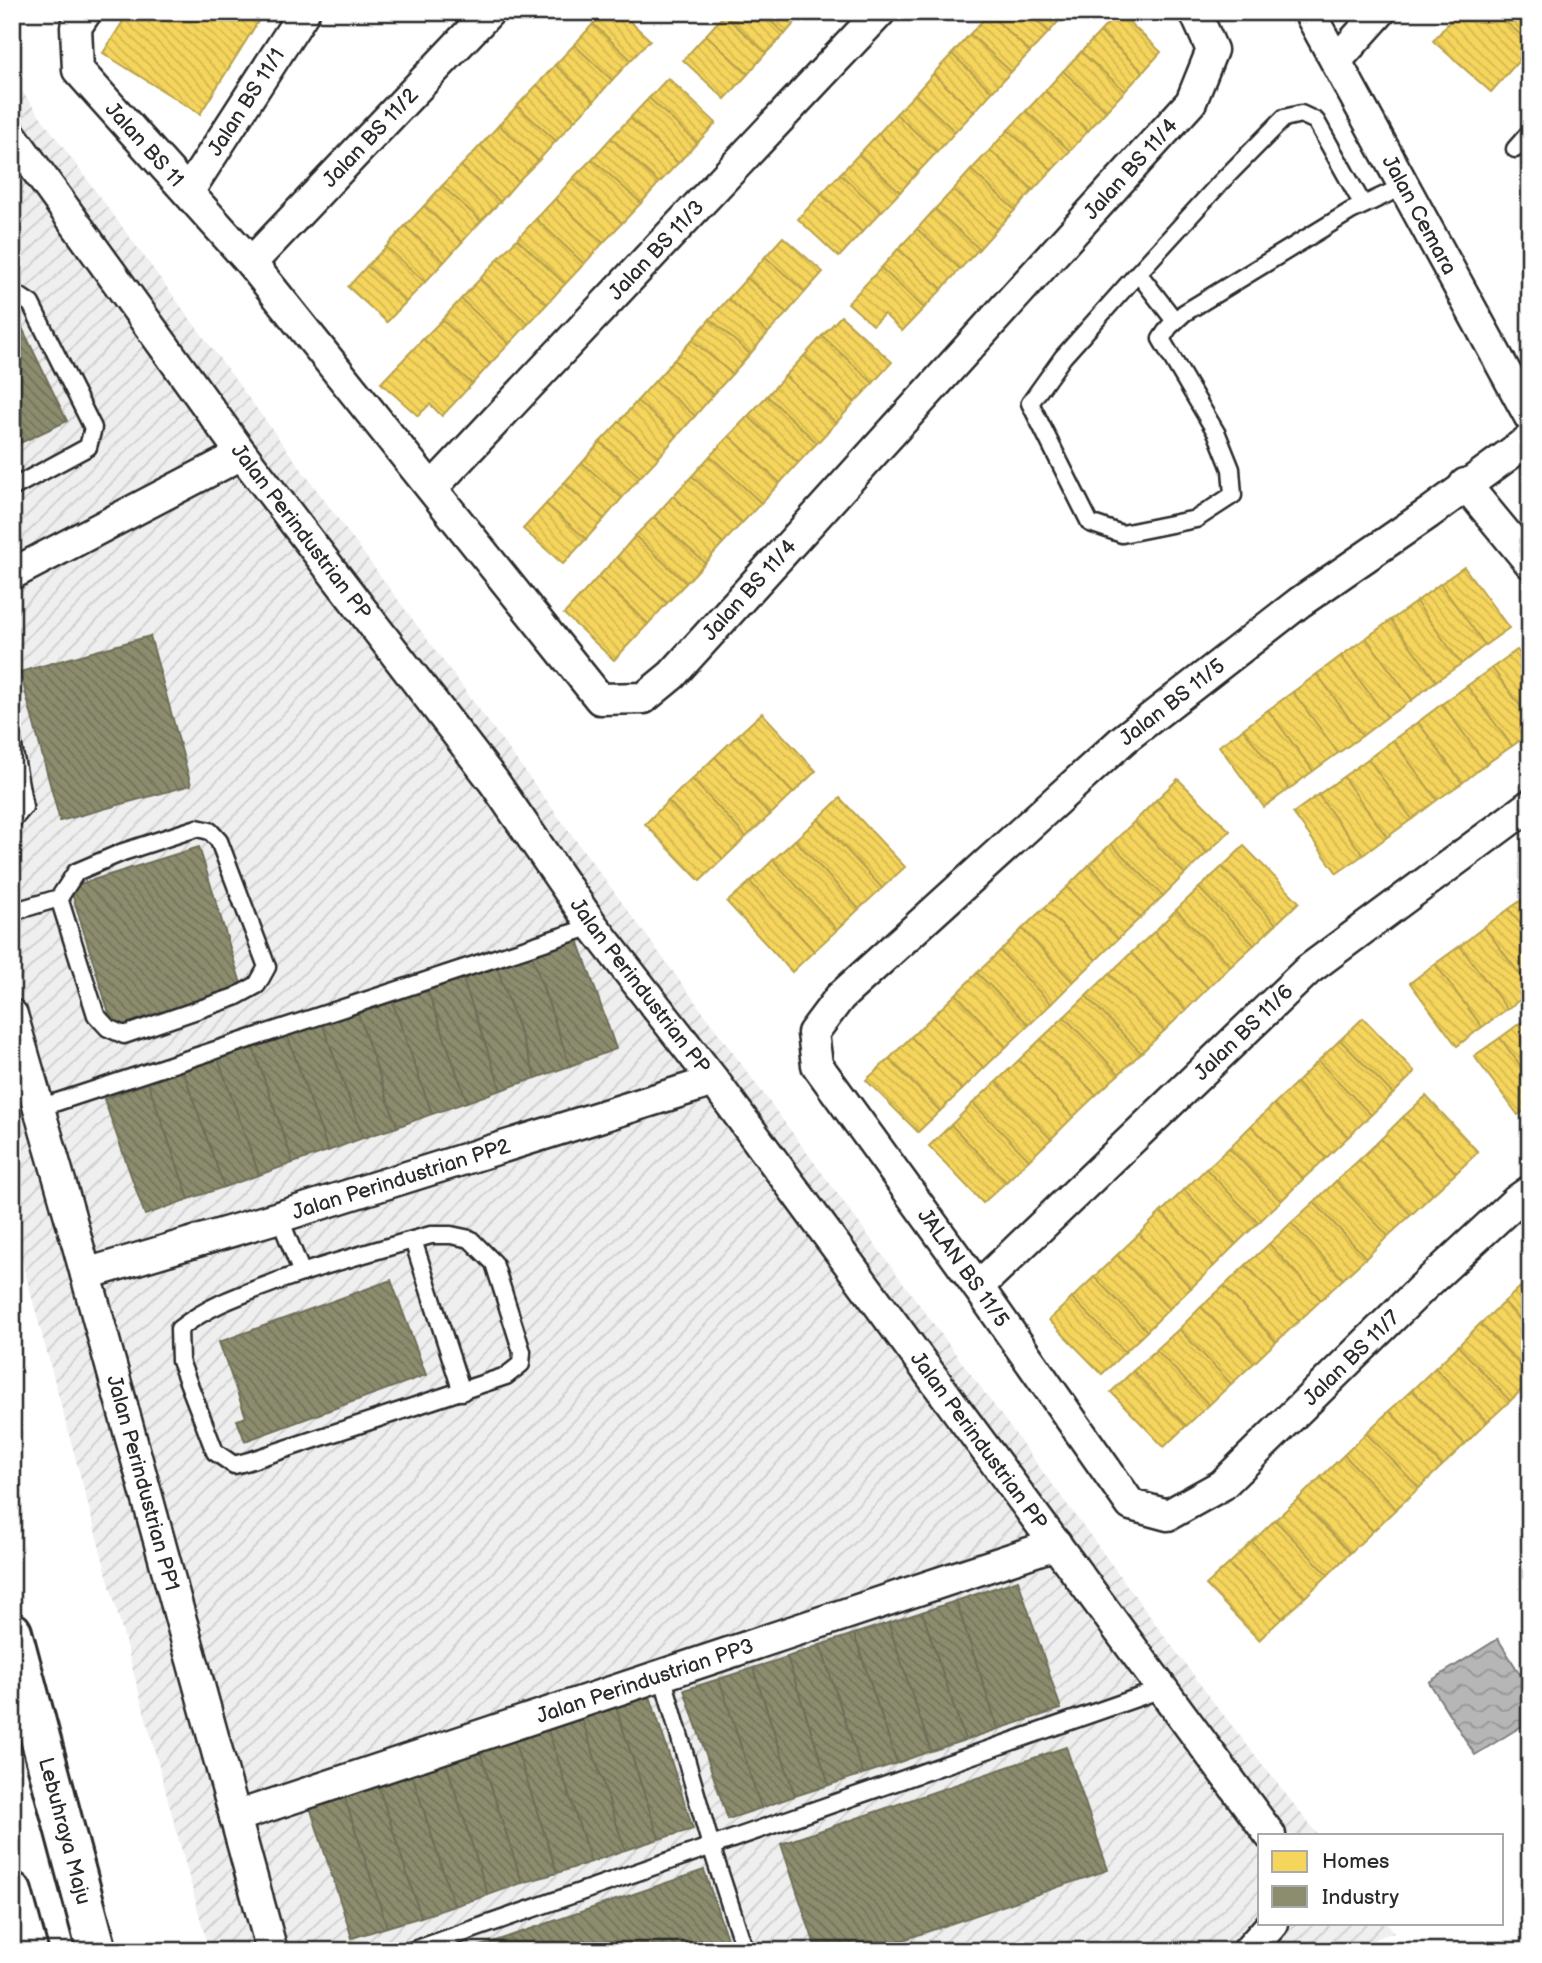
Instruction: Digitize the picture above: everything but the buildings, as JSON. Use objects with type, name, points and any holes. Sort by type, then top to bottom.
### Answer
[{"type":"highway","name":"Lebuhraya Maju","points":[[12,1632],[97,1951]]},
{"type":"highway","points":[[12,1892],[28,1951]]},
{"type":"street","name":"Jalan BS 11","points":[[86,12],[76,27],[78,70],[251,263]]},
{"type":"street","name":"Jalan BS 11/1","points":[[188,192],[304,12]]},
{"type":"street","name":"Jalan BS 11/2","points":[[251,263],[489,12]]},
{"type":"street","name":"Jalan BS 11/3","points":[[432,488],[880,12]]},
{"type":"street","name":"Jalan BS 11/4","points":[[251,263],[600,699],[644,698],[672,675],[1191,102],[1212,50],[1195,12]]},
{"type":"street","name":"Jalan Cemara","points":[[1309,12],[1530,417]]},
{"type":"street","points":[[1336,61],[1380,12]]},
{"type":"street","name":"Jalan Perindustrian PP","points":[[12,136],[242,454],[494,782],[593,926],[715,1081],[1269,1834]]},
{"type":"street","name":"Jalan BS 11/5","points":[[840,997],[1124,739],[1300,602],[1530,439]]},
{"type":"street","points":[[12,574],[242,454]]},
{"type":"street","points":[[1465,484],[1530,562]]},
{"type":"street","name":"Jalan BS 11/6","points":[[978,1287],[1308,970],[1530,805]]},
{"type":"street","name":"JALAN BS 11/5","points":[[840,997],[813,1033],[817,1065],[1131,1504],[1168,1515]]},
{"type":"street","name":"Jalan Perindustrian PP1","points":[[12,1015],[272,1951]]},
{"type":"street","name":"Jalan Perindustrian PP2","points":[[86,1274],[279,1217],[715,1081]]},
{"type":"street","name":"Jalan BS 11/7","points":[[1168,1515],[1222,1485],[1420,1290],[1530,1191]]},
{"type":"street","name":"Jalan Perindustrian PP3","points":[[235,1817],[1056,1544]]},
{"type":"street","points":[[1248,1951],[1272,1924]]},
{"type":"lane","points":[[1363,205],[1316,121],[1301,114],[1284,118],[1221,182],[1063,357],[1030,403],[1090,523],[1122,534],[1196,519],[1233,495],[1231,469],[1217,434],[1161,339],[1175,321],[1196,305],[1351,211],[1404,186]]},
{"type":"lane","points":[[1515,149],[1530,132]]},
{"type":"lane","points":[[1138,273],[1175,321]]},
{"type":"lane","points":[[12,295],[16,294],[31,304],[93,428],[89,447],[12,488]]},
{"type":"lane","points":[[12,741],[24,807],[12,821]]},
{"type":"lane","points":[[12,912],[60,898],[76,872],[122,852],[197,828],[210,831],[219,841],[267,967],[257,985],[235,998],[124,1035],[108,1028],[96,1015],[60,898]]},
{"type":"lane","points":[[39,1108],[593,926]]},
{"type":"lane","points":[[279,1217],[302,1273]]},
{"type":"lane","points":[[431,1235],[470,1239],[494,1263],[522,1352],[522,1364],[506,1376],[462,1392],[234,1465],[215,1452],[180,1362],[179,1329],[198,1314],[222,1301],[302,1273],[431,1235]]},
{"type":"lane","points":[[414,1240],[462,1392]]},
{"type":"lane","points":[[662,1675],[711,1846],[745,1951]]},
{"type":"lane","points":[[411,1951],[1162,1689]]},
{"type":"shaded area","points":[[12,78],[1214,1703],[1317,1834],[1258,1834],[1258,1924],[1388,1924],[1394,1932],[1343,1951],[209,1951],[12,1224]]},
{"type":"water","points":[[1498,1639],[1530,1690],[1530,1721],[1475,1755],[1429,1682]]}]
